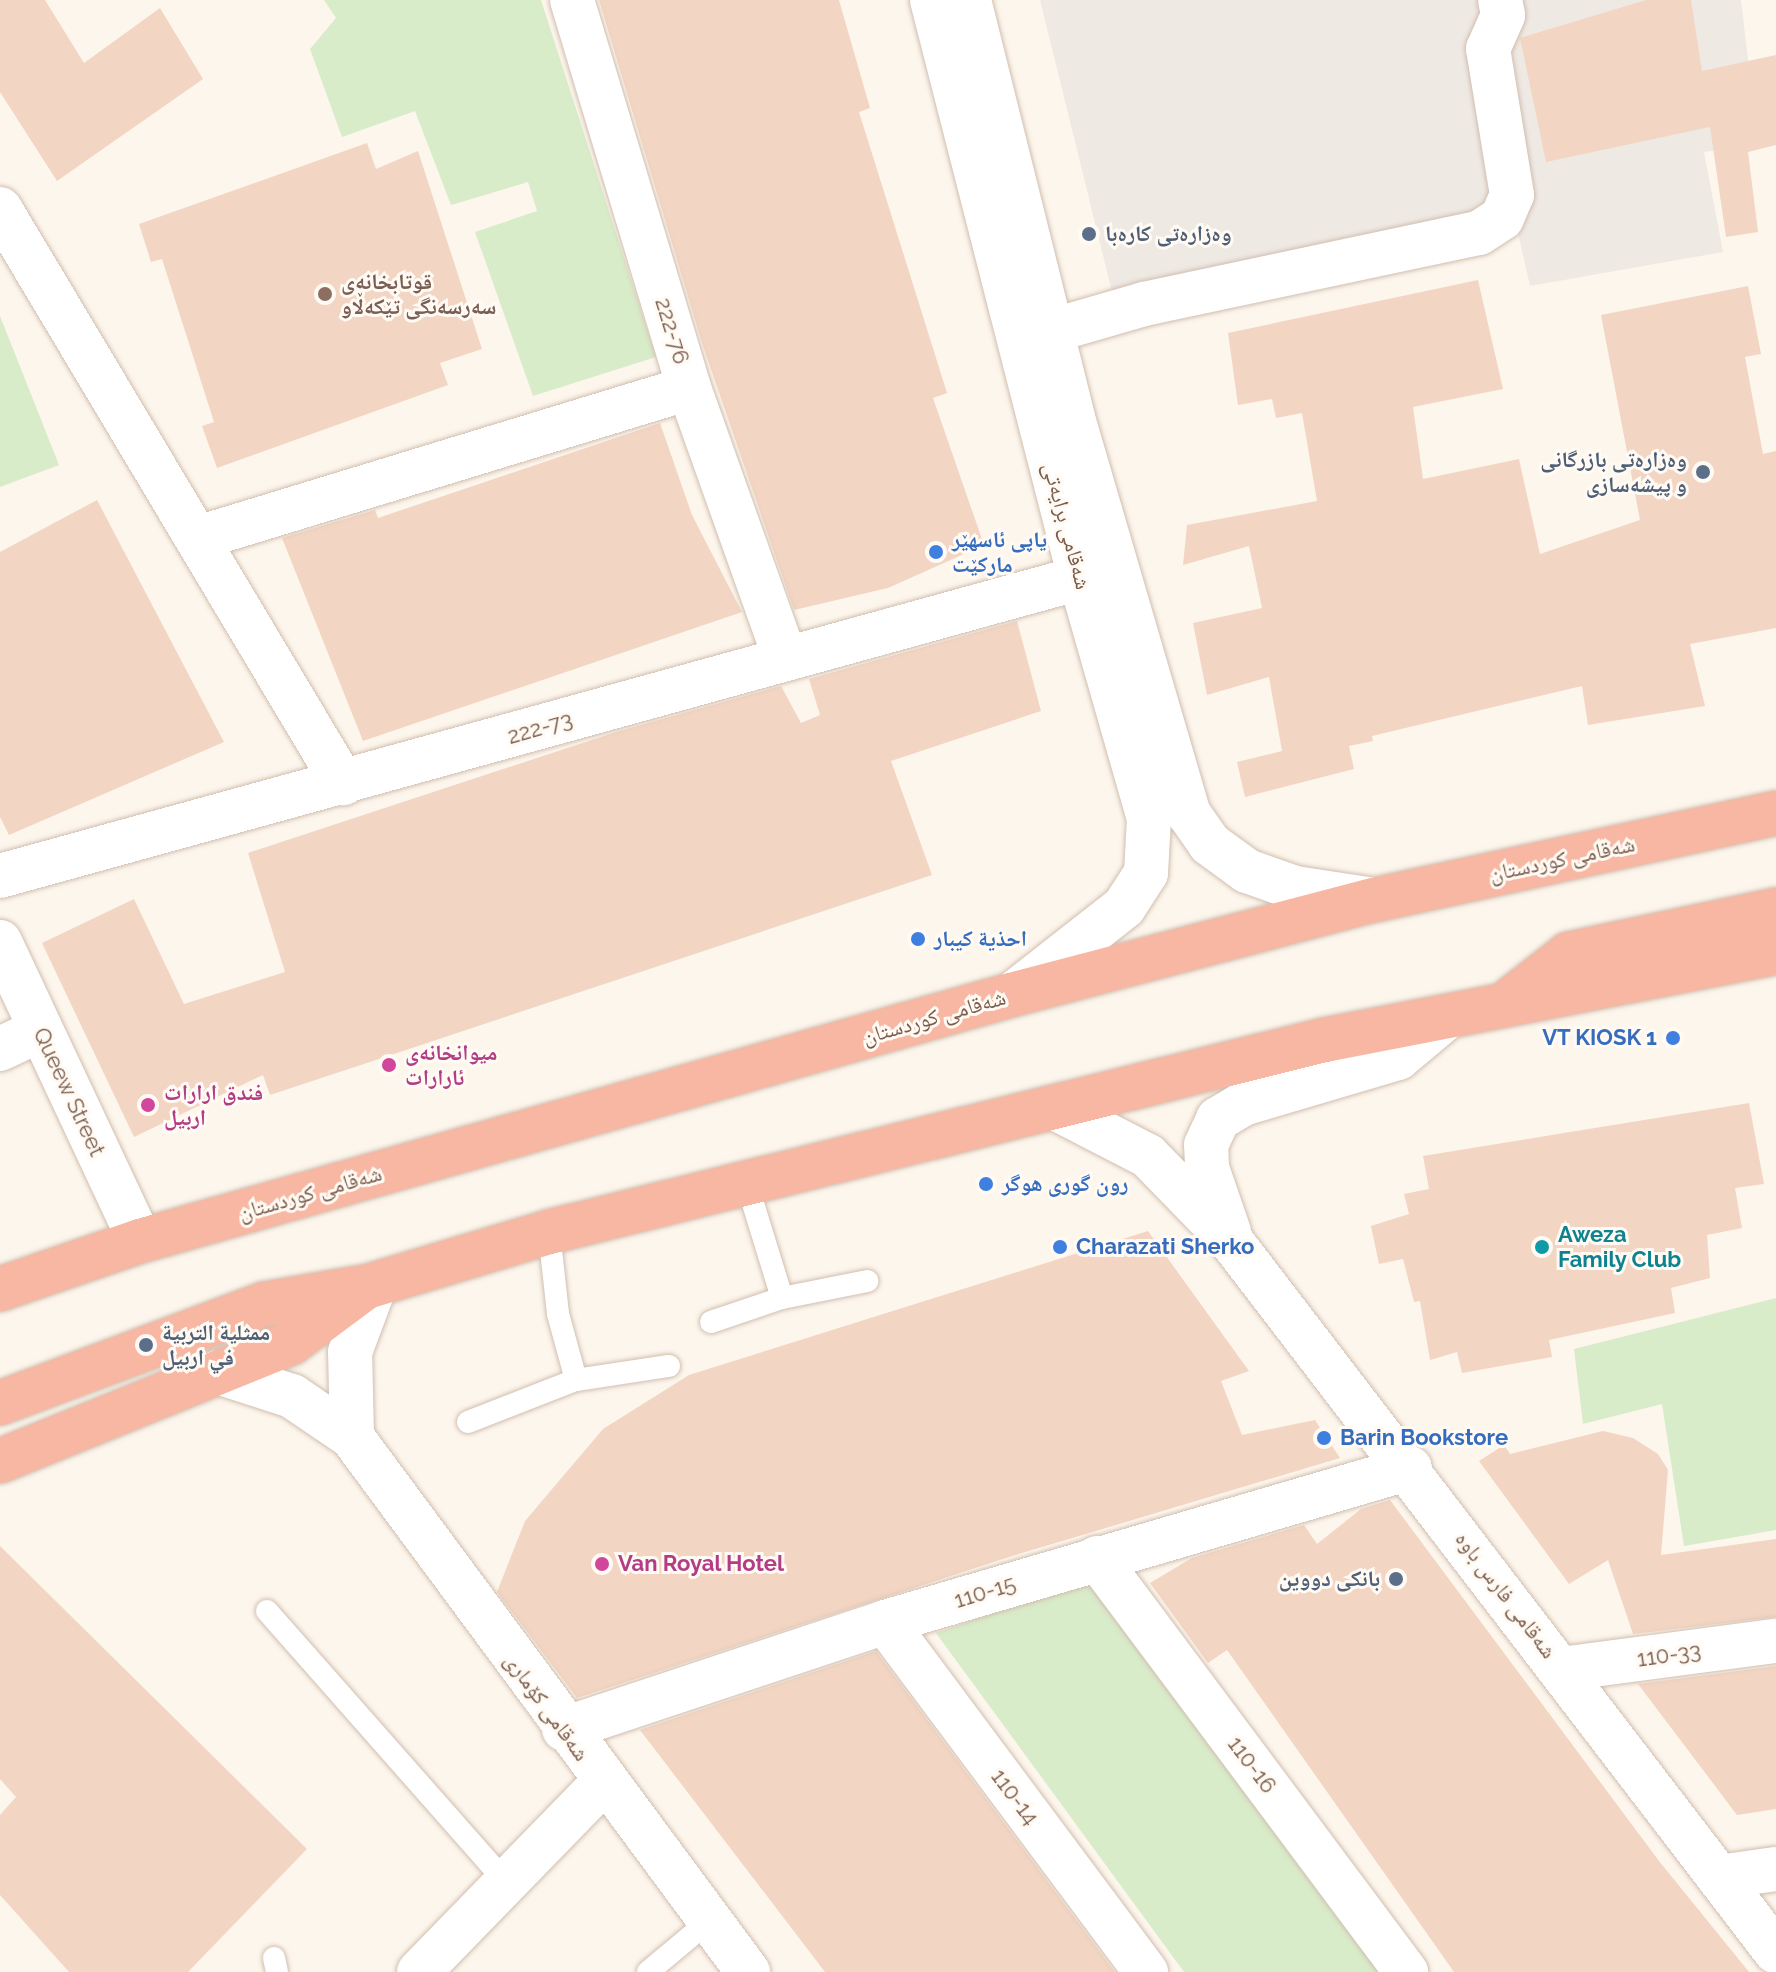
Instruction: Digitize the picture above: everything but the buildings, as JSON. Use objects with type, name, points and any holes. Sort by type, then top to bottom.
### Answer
[{"type":"highway","name":"شەقامی کوردستان","points":[[0,1289],[120,1247],[1011,995],[1374,900],[1776,813]]},
{"type":"highway","points":[[1502,1006],[1569,954],[1776,910]]},
{"type":"highway","points":[[0,1403],[265,1304],[370,1286],[549,1232],[1057,1109],[1325,1040],[1776,952]]},
{"type":"highway","name":"شەقامی کوردستان","points":[[0,1321],[120,1247]]},
{"type":"highway","points":[[0,1461],[291,1343],[370,1286]]},
{"type":"street","name":"222-76","points":[[572,0],[689,388],[785,658]]},
{"type":"street","name":"شەقامی برایەتی","points":[[932,0],[1098,573],[1178,789],[1203,836],[1247,871],[1295,888],[1374,900]]},
{"type":"street","name":"شەقامی برایەتی","points":[[969,0],[1051,331],[1149,818],[1149,859],[1140,886],[1108,925],[1011,995]]},
{"type":"street","points":[[1051,331],[1144,304],[1479,233],[1502,218],[1512,195],[1488,49],[1503,15],[1500,0]]},
{"type":"street","points":[[0,209],[201,537],[343,783]]},
{"type":"street","points":[[201,537],[689,388]]},
{"type":"street","name":"222-73","points":[[0,876],[1098,573]]},
{"type":"street","name":"Queew Street","points":[[0,942],[40,1030],[120,1247]]},
{"type":"street","name":"شەقامی فارس باوە","points":[[1232,1242],[1207,1168],[1206,1145],[1218,1119],[1243,1104],[1398,1058],[1447,1017]]},
{"type":"street","points":[[0,1049],[40,1030]]},
{"type":"street","name":"شەقامی فارس باوە","points":[[1057,1109],[1148,1156],[1232,1242],[1410,1468],[1776,1952]]},
{"type":"street","points":[[352,1437],[346,1388],[350,1352],[370,1286]]},
{"type":"street","points":[[218,1372],[292,1396],[352,1437]]},
{"type":"street","name":"شەقامی کۆماری","points":[[352,1437],[603,1783],[748,1972]]},
{"type":"street","name":"110-15","points":[[564,1729],[885,1622],[1410,1468]]},
{"type":"street","name":"110-16","points":[[1097,1558],[1406,1972]]},
{"type":"street","name":"110-14","points":[[885,1622],[1146,1972]]},
{"type":"street","name":"110-33","points":[[1562,1669],[1776,1641]]},
{"type":"street","points":[[419,1972],[603,1783]]},
{"type":"street","points":[[1719,1877],[1776,1869]]},
{"type":"lane","points":[[747,1184],[782,1298]]},
{"type":"lane","points":[[549,1232],[558,1314],[576,1380]]},
{"type":"lane","points":[[711,1322],[782,1298],[867,1281]]},
{"type":"lane","points":[[468,1422],[576,1380],[669,1366]]},
{"type":"lane","points":[[267,1611],[506,1882]]},
{"type":"lane","points":[[648,1972],[709,1921]]},
{"type":"shaded area","points":[[1040,0],[1741,0],[1758,145],[1704,152],[1723,252],[1530,286],[1516,224],[1115,304]]},
{"type":"green space","points":[[324,0],[541,0],[656,357],[533,396],[475,232],[537,211],[528,182],[451,205],[415,111],[342,137],[310,49],[336,18]]},
{"type":"green space","points":[[0,316],[59,465],[0,487]]},
{"type":"green space","points":[[1776,1298],[1776,1530],[1684,1546],[1662,1404],[1583,1424],[1574,1349]]},
{"type":"green space","points":[[1090,1580],[1383,1972],[1184,1972],[936,1633]]},
{"type":"place","name":"وەزارەتی کارەبا","points":[[1089,234]]},
{"type":"place","name":"قوتابخانەی سەرسەنگی تێکەڵاو","points":[[325,294]]},
{"type":"place","name":"وەزارەتی بازرگانی و پیشەسازی","points":[[1703,472]]},
{"type":"place","name":"ياپی ئاسهێر مارکێت","points":[[936,552]]},
{"type":"place","name":"احذية كيبار","points":[[918,939]]},
{"type":"place","name":"VT KIOSK 1","points":[[1673,1038]]},
{"type":"place","name":"میوانخانەی ئارارات","points":[[389,1065]]},
{"type":"place","name":"فندق ارارات اربيل","points":[[148,1105]]},
{"type":"place","name":"رون گوری هوگر","points":[[986,1184]]},
{"type":"place","name":"Charazati Sherko","points":[[1060,1247]]},
{"type":"place","name":"Aweza Family Club","points":[[1542,1247]]},
{"type":"place","name":"ممثلية التربية في اربيل","points":[[146,1345]]},
{"type":"place","name":"Barin Bookstore","points":[[1324,1438]]},
{"type":"place","name":"Van Royal Hotel","points":[[602,1564]]},
{"type":"place","name":"بانکی دووین","points":[[1396,1579]]}]
